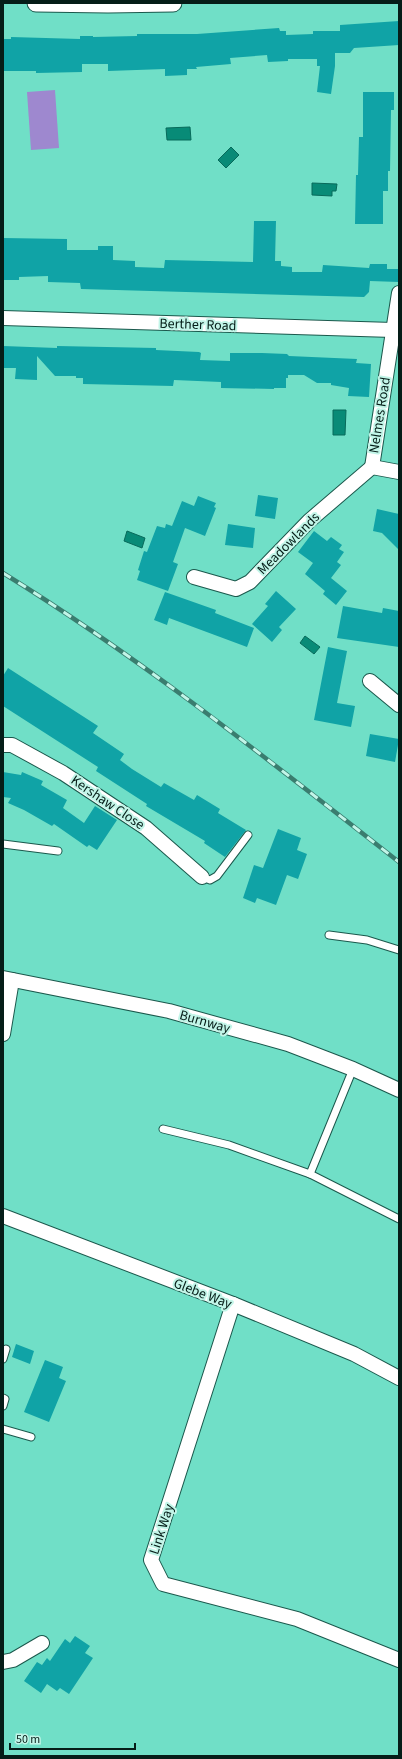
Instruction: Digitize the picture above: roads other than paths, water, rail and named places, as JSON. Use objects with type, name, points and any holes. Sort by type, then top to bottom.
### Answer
[{"type":"street","points":[[36,3],[173,3]]},
{"type":"street","name":"Nelmes Road","points":[[372,466],[392,330],[399,293]]},
{"type":"street","name":"Berther Road","points":[[3,318],[392,330]]},
{"type":"street","points":[[372,466],[399,472]]},
{"type":"street","name":"Meadowlands","points":[[194,577],[236,589],[250,582],[309,521],[372,466]]},
{"type":"street","points":[[370,681],[399,705]]},
{"type":"street","name":"Kershaw Close","points":[[3,745],[12,745],[70,777],[146,828],[202,877]]},
{"type":"street","points":[[3,1034],[8,979]]},
{"type":"street","name":"Burnway","points":[[8,979],[168,1011],[288,1044],[353,1069],[399,1090]]},
{"type":"street","name":"Glebe Way","points":[[3,1216],[233,1304],[354,1354],[399,1378]]},
{"type":"street","name":"Link Way","points":[[233,1304],[151,1560],[163,1584],[297,1619],[399,1660]]},
{"type":"street","points":[[3,1662],[13,1660],[42,1644]]},
{"type":"lane","points":[[202,877],[210,880],[217,876],[248,835]]},
{"type":"lane","points":[[3,844],[58,851]]},
{"type":"lane","points":[[329,935],[367,940],[399,950]]},
{"type":"lane","points":[[310,1174],[353,1069]]},
{"type":"lane","points":[[163,1129],[229,1145],[310,1174],[399,1219]]},
{"type":"lane","points":[[3,1360],[6,1349]]},
{"type":"lane","points":[[3,1398],[5,1399],[3,1406]]},
{"type":"lane","points":[[3,1429],[31,1437]]},
{"type":"water","points":[[190,127],[191,140],[167,140],[166,128]]},
{"type":"water","points":[[231,147],[239,155],[226,168],[218,160]]},
{"type":"water","points":[[312,183],[337,184],[336,191],[332,191],[332,196],[312,195]]},
{"type":"water","points":[[333,410],[346,410],[345,435],[333,435]]},
{"type":"water","points":[[127,531],[145,538],[142,548],[124,541]]},
{"type":"water","points":[[305,636],[320,647],[314,654],[300,643]]},
{"type":"railway","points":[[3,573],[105,640],[205,712],[399,862]]}]
